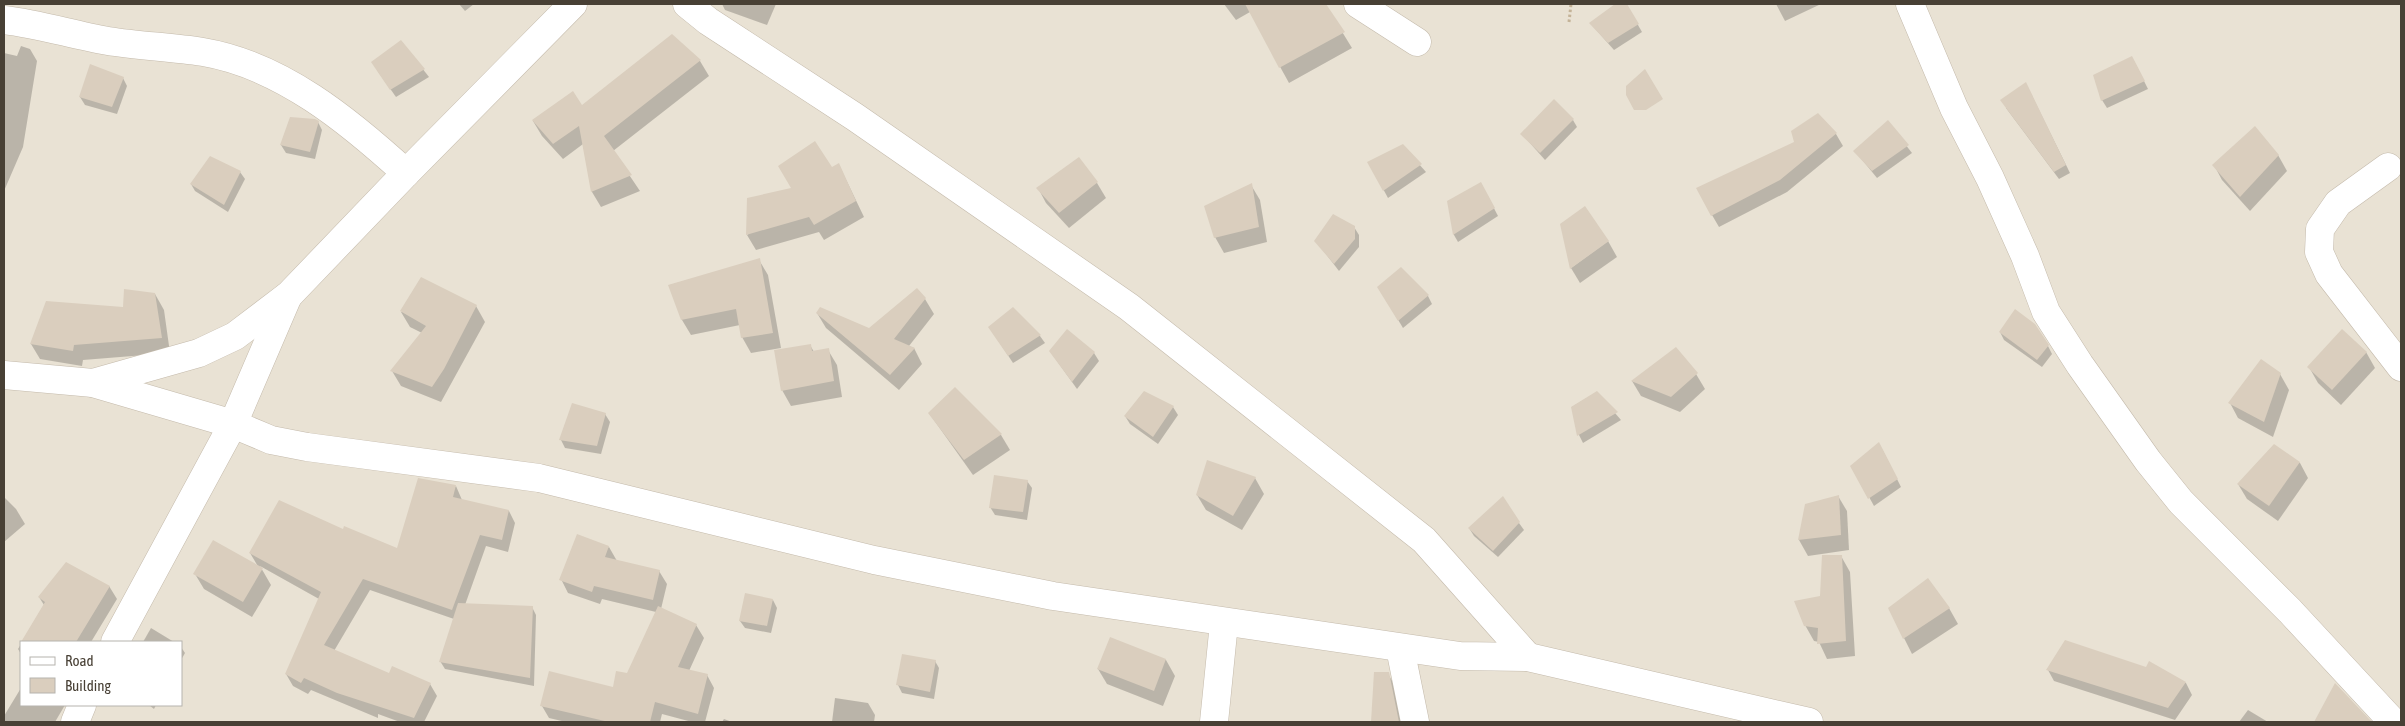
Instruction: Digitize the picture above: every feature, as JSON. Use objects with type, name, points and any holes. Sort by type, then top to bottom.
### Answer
[{"type":"street","points":[[93,383],[199,353],[235,336],[289,295],[573,4]]},
{"type":"street","points":[[687,4],[708,21],[863,123],[1129,307],[1424,540],[1528,657]]},
{"type":"street","points":[[1358,4],[1417,42]]},
{"type":"street","points":[[1910,4],[1954,108],[1990,178],[2021,247],[2046,312],[2080,365],[2148,461],[2181,502],[2290,611],[2393,722]]},
{"type":"street","points":[[4,20],[108,40],[204,52],[258,69],[314,97],[380,149],[406,173]]},
{"type":"street","points":[[2388,167],[2338,203],[2320,229],[2319,252],[2329,274],[2401,367]]},
{"type":"street","points":[[116,641],[233,424],[289,295]]},
{"type":"street","points":[[4,375],[93,383],[233,424],[271,440],[539,478],[874,560],[1053,596],[1224,623],[1460,656],[1528,657],[1809,722]]},
{"type":"street","points":[[1214,722],[1224,623]]},
{"type":"street","points":[[1400,648],[1415,722]]},
{"type":"street","points":[[75,722],[82,706]]},
{"type":"path","points":[[1569,22],[1571,4]]},
{"type":"shaded area","points":[[4,4],[2401,4],[2401,722],[4,722]]},
{"type":"building","points":[[1245,4],[1326,4],[1345,32],[1279,68]]},
{"type":"building","points":[[1615,4],[1627,4],[1639,24],[1608,43],[1589,23]]},
{"type":"building","points":[[672,34],[701,60],[604,136],[632,175],[591,192],[579,126],[553,144],[532,120],[573,91],[582,105]]},
{"type":"building","points":[[401,40],[425,69],[390,90],[371,62]]},
{"type":"building","points":[[2132,56],[2145,81],[2101,101],[2093,75]]},
{"type":"building","points":[[90,64],[124,77],[112,107],[79,97]]},
{"type":"building","points":[[1645,69],[1663,99],[1646,110],[1634,110],[1626,95],[1626,86]]},
{"type":"building","points":[[2026,82],[2066,165],[2054,172],[2000,100]]},
{"type":"building","points":[[1554,99],[1574,119],[1540,153],[1520,134]]},
{"type":"building","points":[[1818,113],[1837,133],[1780,180],[1711,216],[1696,188],[1794,142],[1791,131]]},
{"type":"building","points":[[290,117],[319,121],[310,152],[280,145]]},
{"type":"building","points":[[1888,120],[1909,145],[1872,171],[1853,151]]},
{"type":"building","points":[[2255,126],[2279,155],[2240,197],[2212,165]]},
{"type":"building","points":[[815,141],[832,167],[839,163],[856,201],[814,225],[809,217],[746,235],[747,198],[791,188],[778,166]]},
{"type":"building","points":[[1403,144],[1422,164],[1383,191],[1367,162]]},
{"type":"building","points":[[210,156],[241,171],[224,205],[190,184]]},
{"type":"building","points":[[1079,157],[1098,182],[1059,213],[1036,188]]},
{"type":"building","points":[[1481,182],[1495,208],[1453,235],[1447,201]]},
{"type":"building","points":[[1252,183],[1259,227],[1214,238],[1204,206]]},
{"type":"building","points":[[1585,206],[1609,241],[1570,269],[1560,224]]},
{"type":"building","points":[[1333,214],[1355,226],[1355,239],[1334,264],[1314,241]]},
{"type":"building","points":[[760,258],[773,333],[741,338],[736,309],[681,320],[668,285]]},
{"type":"building","points":[[1401,267],[1429,295],[1398,321],[1377,287]]},
{"type":"building","points":[[421,277],[477,305],[444,369],[432,387],[390,371],[426,326],[400,311]]},
{"type":"building","points":[[917,288],[926,298],[894,339],[915,348],[890,375],[816,313],[820,307],[869,328]]},
{"type":"building","points":[[124,289],[155,293],[162,338],[74,345],[73,351],[30,344],[46,301],[123,307]]},
{"type":"building","points":[[1013,307],[1041,335],[1008,356],[988,327]]},
{"type":"building","points":[[2015,309],[2035,324],[2049,345],[2037,360],[1999,332]]},
{"type":"building","points":[[1067,329],[1095,352],[1072,382],[1049,351]]},
{"type":"building","points":[[2342,329],[2367,352],[2332,390],[2307,367]]},
{"type":"building","points":[[811,344],[812,351],[829,348],[834,381],[781,391],[774,350]]},
{"type":"building","points":[[1676,347],[1698,373],[1671,397],[1631,381]]},
{"type":"building","points":[[2261,359],[2281,373],[2264,422],[2228,403]]},
{"type":"building","points":[[955,387],[1002,434],[964,460],[928,413]]},
{"type":"building","points":[[1144,391],[1174,406],[1153,437],[1124,416]]},
{"type":"building","points":[[1597,391],[1618,412],[1577,436],[1571,407]]},
{"type":"building","points":[[572,403],[606,413],[597,446],[559,440]]},
{"type":"building","points":[[1879,442],[1898,479],[1868,499],[1850,466]]},
{"type":"building","points":[[2274,444],[2300,462],[2269,506],[2237,484]]},
{"type":"building","points":[[1207,460],[1256,477],[1233,516],[1196,495]]},
{"type":"building","points":[[994,475],[1028,480],[1023,512],[989,508]]},
{"type":"building","points":[[418,478],[456,485],[453,497],[509,510],[502,540],[480,535],[452,610],[363,579],[324,645],[389,673],[392,666],[431,683],[414,718],[337,693],[304,678],[301,683],[285,674],[321,592],[249,553],[279,500],[343,529],[344,526],[397,548]]},
{"type":"building","points":[[1839,495],[1841,535],[1798,540],[1805,504]]},
{"type":"building","points":[[1503,496],[1520,522],[1493,551],[1468,528]]},
{"type":"building","points":[[577,534],[609,546],[605,557],[660,570],[653,600],[594,586],[592,592],[559,580]]},
{"type":"building","points":[[213,540],[263,568],[243,602],[193,574]]},
{"type":"building","points":[[1822,555],[1842,555],[1846,641],[1817,644],[1818,628],[1804,626],[1794,601],[1820,596]]},
{"type":"building","points":[[66,562],[110,586],[77,641],[22,641],[45,602],[38,597]]},
{"type":"building","points":[[1928,578],[1950,608],[1903,639],[1888,608]]},
{"type":"building","points":[[745,593],[773,599],[767,626],[739,621]]},
{"type":"building","points":[[458,603],[533,606],[530,678],[439,662]]},
{"type":"building","points":[[658,606],[697,624],[678,667],[708,674],[698,714],[655,702],[650,722],[609,722],[540,706],[549,671],[613,687],[616,671],[627,673]]},
{"type":"building","points":[[1110,637],[1166,659],[1154,691],[1097,669]]},
{"type":"building","points":[[2065,640],[2146,667],[2149,661],[2186,682],[2168,708],[2046,670]]},
{"type":"building","points":[[902,654],[936,660],[930,692],[896,685]]},
{"type":"building","points":[[1374,672],[1389,672],[1399,722],[1371,722]]},
{"type":"building","points":[[2335,683],[2372,722],[2314,722]]}]
